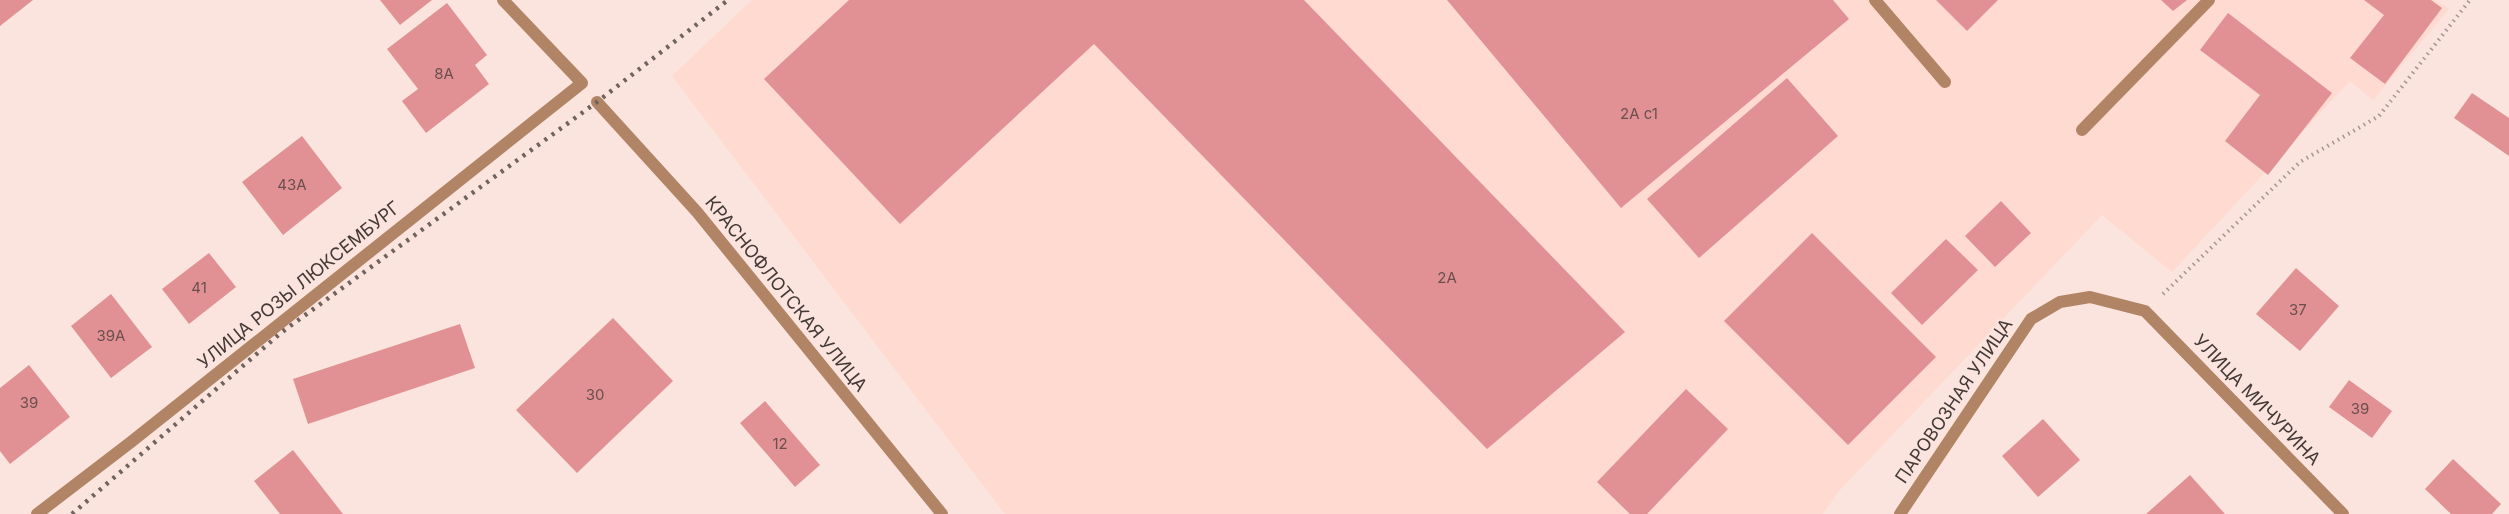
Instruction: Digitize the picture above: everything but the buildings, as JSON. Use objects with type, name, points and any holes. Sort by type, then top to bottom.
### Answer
[{"type":"street","points":[[1875,0],[1945,82]]},
{"type":"street","points":[[2082,130],[2209,0]]},
{"type":"street","name":"УЛИЦА РОЗЫ ЛЮКСЕМБУРГ","points":[[37,514],[140,435],[582,83],[508,2]]},
{"type":"street","name":"КРАСНОФЛОТСКАЯ УЛИЦА","points":[[597,102],[697,212],[942,514]]},
{"type":"street","name":"ПАРОВОЗНАЯ УЛИЦА","points":[[1900,514],[2031,319],[2060,302],[2090,297],[2145,311]]},
{"type":"street","name":"УЛИЦА МИЧУРИНА","points":[[2145,311],[2343,514]]},
{"type":"path","points":[[2145,311],[2300,162],[2379,116],[2470,0]]},
{"type":"shaded area","points":[[752,0],[2435,0],[2449,9],[2373,100],[2350,81],[2172,272],[2102,215],[1839,491],[1823,514],[1005,514],[672,76]]},
{"type":"railway","points":[[72,514],[282,332],[597,102],[728,0]]}]
